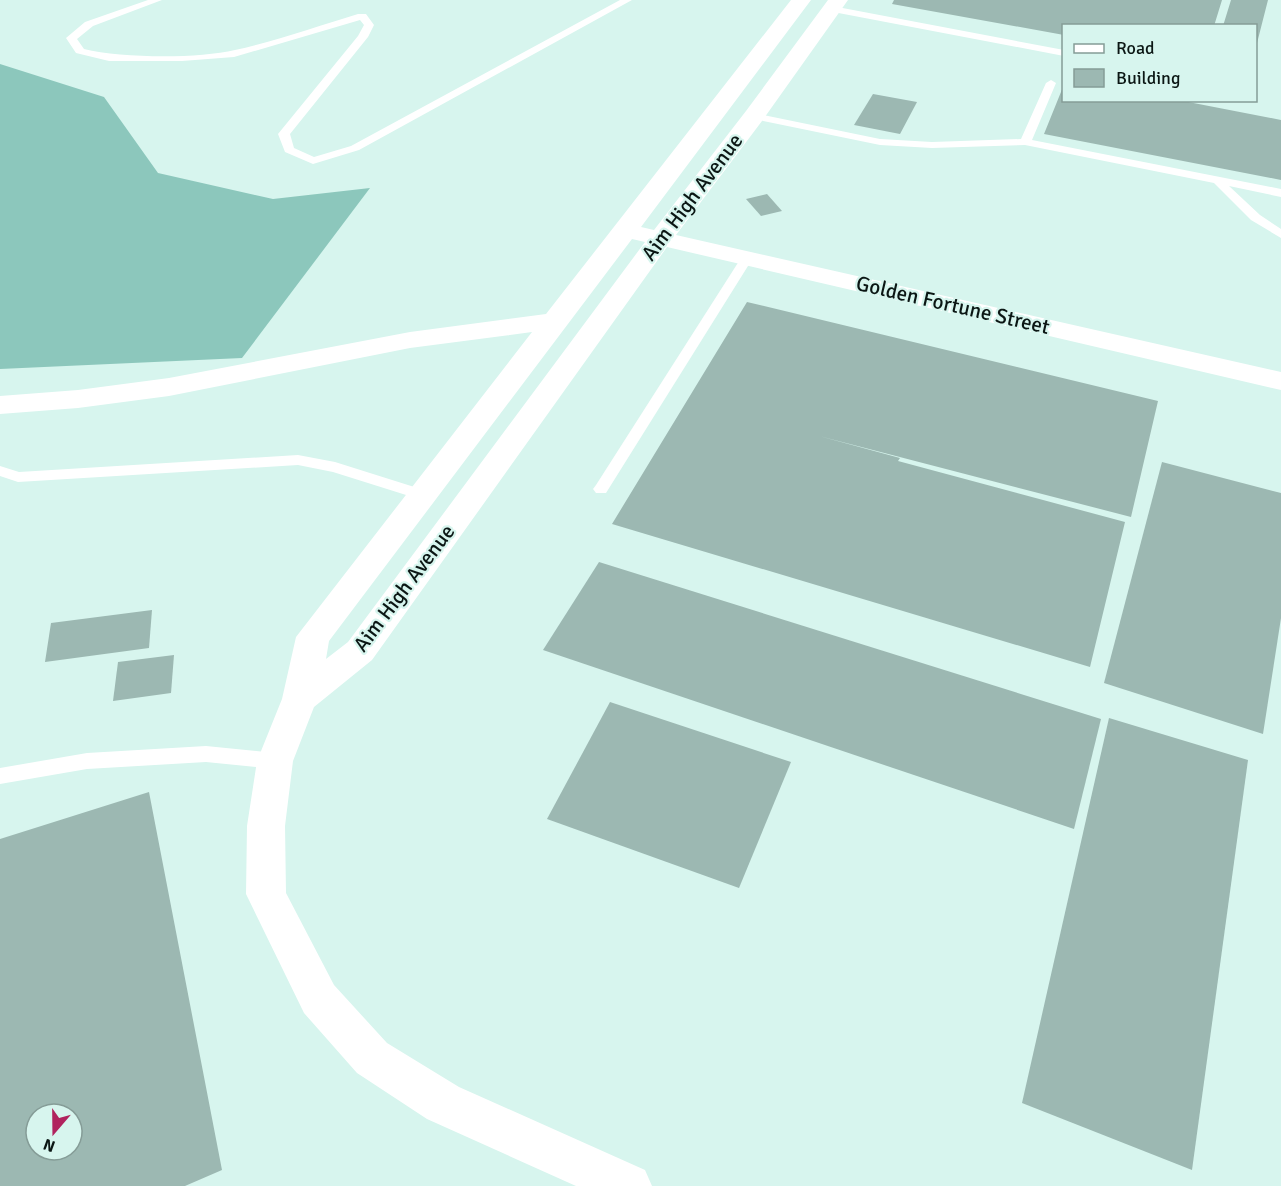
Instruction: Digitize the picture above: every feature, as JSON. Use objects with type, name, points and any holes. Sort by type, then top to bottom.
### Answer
[{"type":"street","name":"Aim High Avenue","points":[[300,699],[313,637],[801,0]]},
{"type":"street","name":"Aim High Avenue","points":[[300,699],[360,651],[660,239],[754,116],[835,4]]},
{"type":"street","name":"Golden Fortune Street","points":[[624,231],[1281,381]]},
{"type":"street","points":[[0,405],[78,399],[170,387],[410,340],[554,321]]},
{"type":"street","points":[[300,699],[275,761],[266,826],[266,894],[319,999],[372,1058],[443,1103],[629,1186]]},
{"type":"lane","points":[[157,0],[89,24],[71,38],[80,51],[109,58],[182,58],[234,54],[362,16],[369,25],[363,37],[284,134],[289,150],[313,161],[356,148],[627,0]]},
{"type":"lane","points":[[835,4],[1062,53]]},
{"type":"lane","points":[[1025,142],[1051,83]]},
{"type":"lane","points":[[754,116],[880,142],[932,145],[1025,142],[1281,193]]},
{"type":"lane","points":[[1218,181],[1242,207],[1266,226],[1281,234]]},
{"type":"lane","points":[[601,489],[747,258]]},
{"type":"lane","points":[[0,471],[18,477],[298,460],[335,467],[422,495]]},
{"type":"lane","points":[[0,776],[87,761],[206,754],[275,761]]},
{"type":"green space","points":[[0,64],[104,97],[158,173],[273,199],[370,188],[242,358],[0,369]]},
{"type":"building","points":[[894,0],[1222,0],[1215,24],[1062,24],[1062,35],[892,4]]},
{"type":"building","points":[[1231,0],[1268,0],[1257,43],[1257,24],[1224,24]]},
{"type":"building","points":[[1062,89],[1062,102],[1188,102],[1281,120],[1281,180],[1044,134]]},
{"type":"building","points":[[873,94],[917,102],[900,134],[854,125]]},
{"type":"building","points":[[767,194],[782,211],[761,216],[746,199]]},
{"type":"building","points":[[747,302],[1158,401],[1131,517],[819,436],[900,458],[898,461],[1125,522],[1090,667],[612,524]]},
{"type":"building","points":[[1162,462],[1281,493],[1281,618],[1263,734],[1104,683]]},
{"type":"building","points":[[599,562],[1101,719],[1074,829],[543,650]]},
{"type":"building","points":[[152,610],[149,648],[45,662],[51,623]]},
{"type":"building","points":[[174,655],[171,693],[113,701],[118,662]]},
{"type":"building","points":[[610,702],[791,762],[739,888],[547,819]]},
{"type":"building","points":[[1109,718],[1248,760],[1192,1170],[1022,1103]]},
{"type":"building","points":[[149,792],[222,1170],[185,1186],[0,1186],[0,839]]}]
